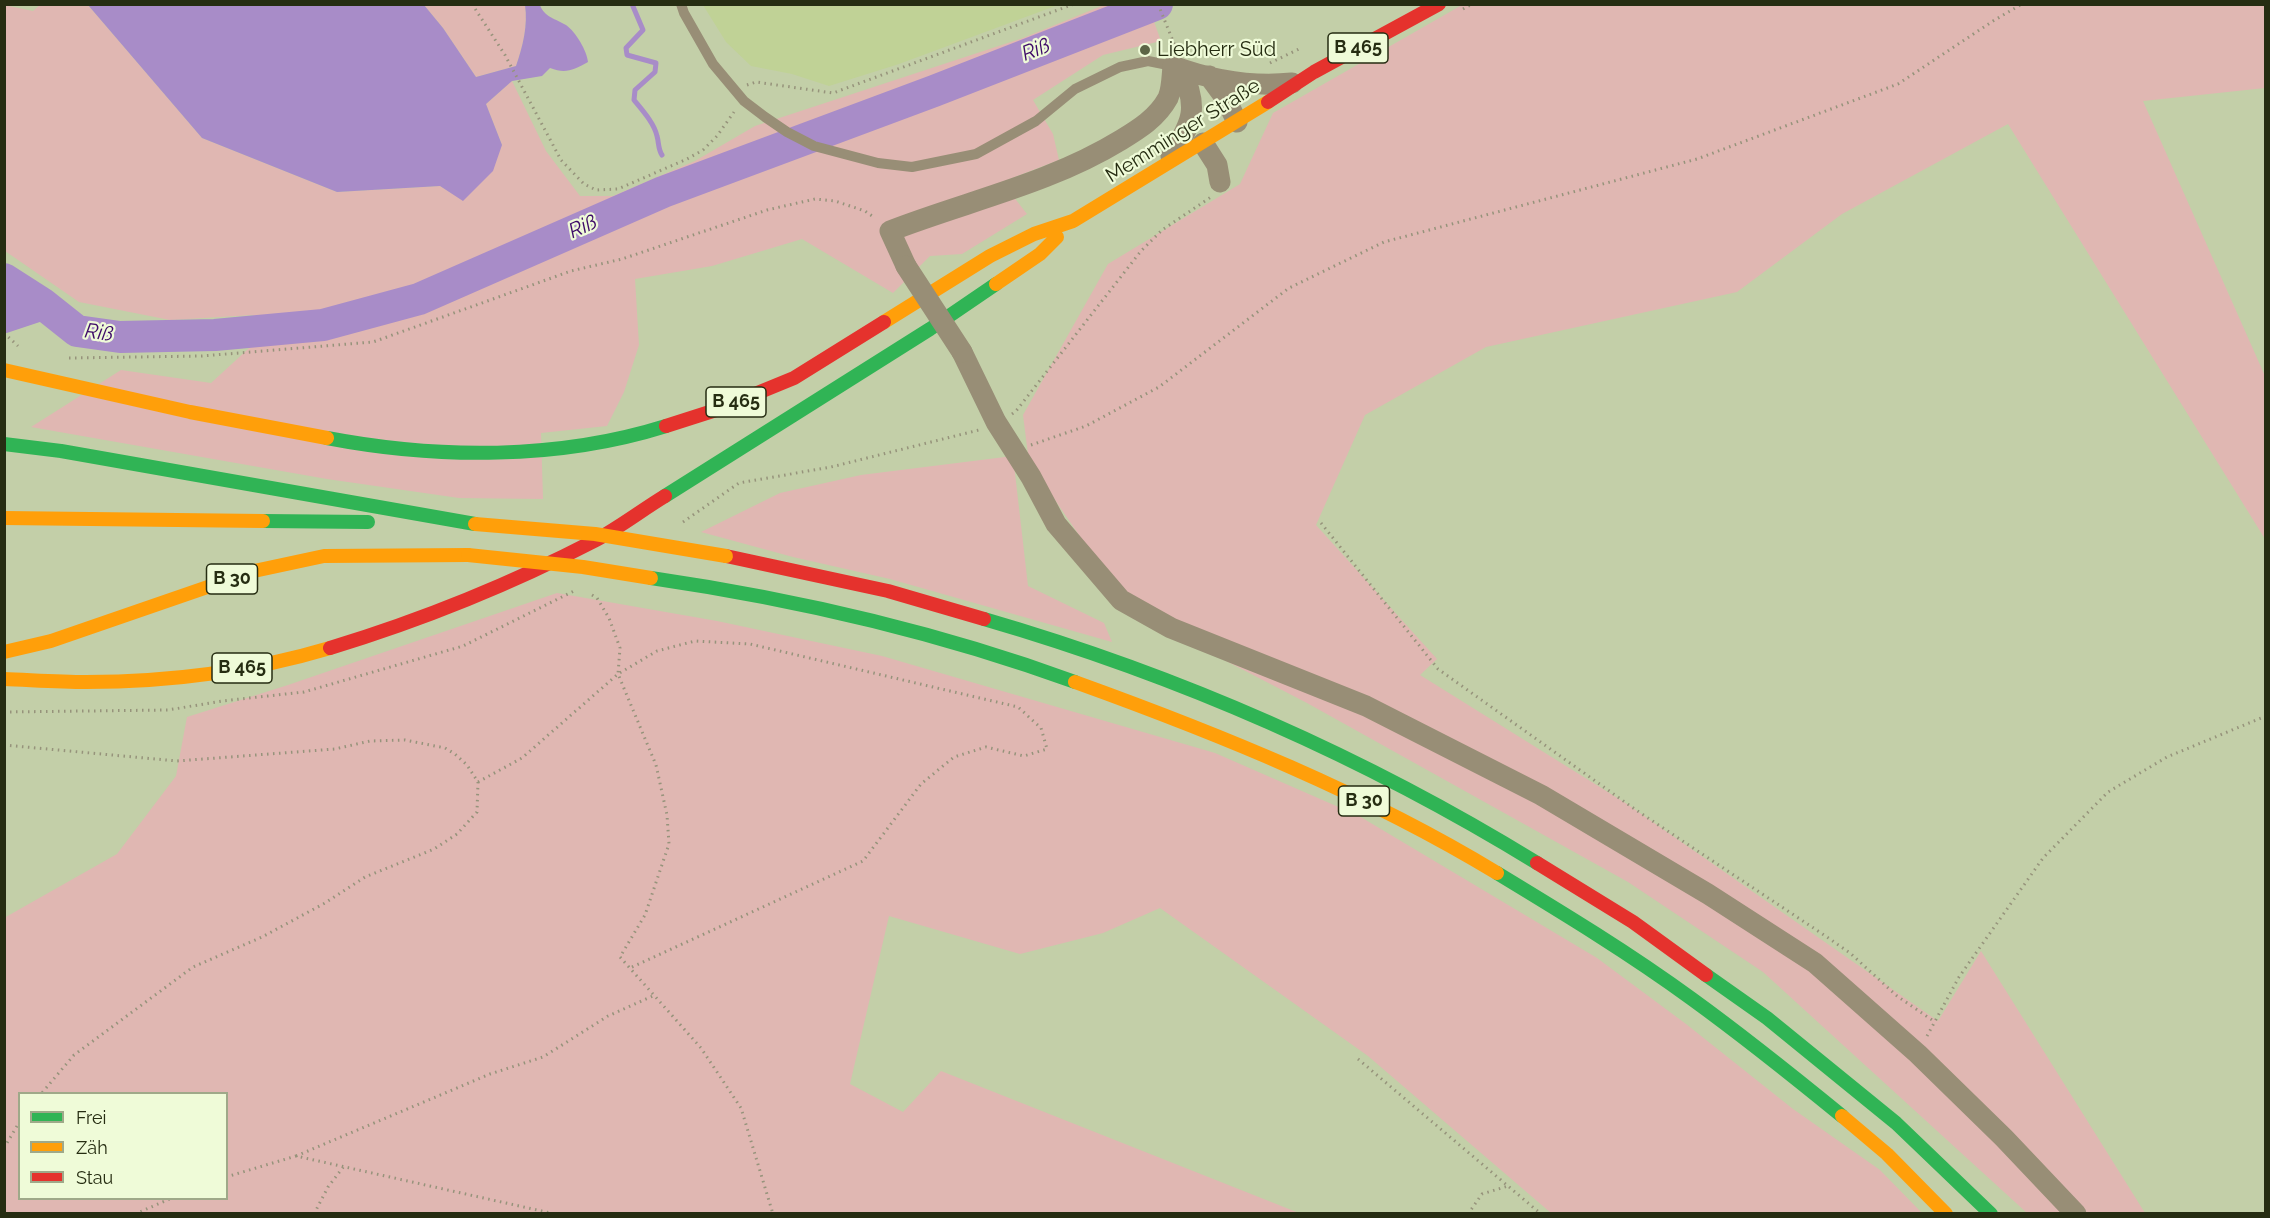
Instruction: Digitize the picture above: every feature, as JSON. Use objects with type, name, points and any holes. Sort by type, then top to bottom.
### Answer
[{"type":"main road","name":"Memminger Straße","points":[[1073,221],[1165,167],[1296,83],[1439,4]]},
{"type":"main road","name":"B 465","points":[[4,370],[190,412],[358,444],[494,453],[569,447],[639,434],[716,410],[794,378],[990,256],[1034,234],[1073,221]]},
{"type":"main road","name":"B 465","points":[[4,679],[98,682],[165,678],[243,668],[320,651],[396,628],[469,599],[597,539],[930,328],[1040,254],[1073,221]]},
{"type":"main road","points":[[4,444],[61,451],[475,524]]},
{"type":"main road","name":"B 30","points":[[4,518],[100,522],[238,534]]},
{"type":"main road","name":"B 30","points":[[100,522],[285,520],[475,524],[596,534],[821,574],[904,594],[1051,637],[1193,690],[1363,766],[1456,815],[1565,878],[1642,927],[1795,1038],[1899,1125],[1991,1214]]},
{"type":"main road","name":"B 30","points":[[330,543],[583,567],[760,596],[852,616],[971,648],[1034,668],[1138,704],[1234,742],[1400,819],[1543,900],[1674,985],[1785,1069],[1880,1149],[1946,1214]]},
{"type":"main road","name":"B 30","points":[[4,652],[51,640],[254,570],[324,556],[468,555]]},
{"type":"street","points":[[1177,61],[1209,76],[1248,84],[1296,83]]},
{"type":"street","points":[[1165,167],[1186,134],[1192,117],[1192,100],[1177,61]]},
{"type":"street","points":[[1177,61],[1169,96],[1160,110],[1147,124],[1097,155],[1036,182],[890,231],[906,266],[962,352],[996,422],[1015,450],[1056,524],[1121,600],[1171,628],[1366,706],[1541,795],[1708,894],[1815,963],[1918,1054],[2004,1138],[2076,1214]]},
{"type":"street","points":[[1209,76],[1226,99],[1237,122]]},
{"type":"street","points":[[1203,143],[1217,165],[1220,182]]},
{"type":"lane","points":[[681,4],[713,64],[744,101],[765,117],[814,146],[878,163],[912,167],[976,154],[1036,121],[1075,89],[1120,67],[1148,61],[1177,61]]},
{"type":"path","points":[[472,4],[505,55],[561,160],[584,184],[596,190],[618,189],[703,150],[744,101]]},
{"type":"path","points":[[734,89],[756,82],[833,93],[1074,4]]},
{"type":"path","points":[[1158,4],[1177,61]]},
{"type":"path","points":[[1015,450],[1086,426],[1159,387],[1289,288],[1384,242],[1697,159],[1898,84],[2022,4]]},
{"type":"path","points":[[1269,64],[1308,45]]},
{"type":"path","points":[[677,527],[739,483],[831,466],[967,434],[1016,411],[1141,251],[1161,230],[1214,195],[1220,182]]},
{"type":"path","points":[[67,358],[202,356],[373,342],[571,271],[622,259],[767,210],[815,199],[835,201],[865,212],[884,224],[890,231]]},
{"type":"path","points":[[4,333],[22,350]]},
{"type":"path","points":[[1321,523],[1438,669],[1636,810],[1842,948],[1897,996],[1935,1022]]},
{"type":"path","points":[[588,593],[597,598],[613,628],[620,648],[618,674],[656,765],[667,814],[669,844],[645,915],[620,957],[701,1048],[741,1108],[773,1214]]},
{"type":"path","points":[[478,782],[522,758],[618,674],[657,651],[695,642],[750,644],[1018,707],[1041,728],[1047,749],[1024,756],[986,747],[954,757],[921,784],[863,861],[630,968]]},
{"type":"path","points":[[1918,1054],[1959,977],[2043,858],[2108,792],[2168,757],[2265,716]]},
{"type":"path","points":[[4,745],[177,761],[335,749],[370,741],[405,740],[446,748],[467,765],[478,782],[477,812],[458,834],[434,849],[365,877],[325,903],[262,937],[193,967],[74,1055],[43,1092]]},
{"type":"path","points":[[228,1176],[296,1155],[489,1074],[543,1058],[608,1017],[655,995]]},
{"type":"path","points":[[1358,1059],[1541,1214]]},
{"type":"path","points":[[4,1148],[18,1124]]},
{"type":"path","points":[[296,1155],[555,1214]]},
{"type":"path","points":[[314,1214],[328,1187],[344,1166]]},
{"type":"path","points":[[1468,1214],[1482,1194],[1508,1186]]},
{"type":"path","points":[[135,1214],[167,1200]]},
{"type":"shaded area","points":[[4,5],[33,11],[40,5],[88,5],[202,138],[337,192],[440,186],[463,200],[502,145],[486,104],[512,81],[546,151],[580,196],[613,196],[695,161],[755,126],[1023,38],[1104,5],[1148,5],[1161,41],[1103,55],[1033,100],[1053,134],[1059,160],[1002,182],[1027,214],[962,254],[930,256],[893,293],[802,239],[712,266],[635,279],[639,345],[624,392],[607,426],[541,433],[543,499],[459,498],[327,479],[31,427],[121,370],[211,383],[259,339],[253,315],[170,320],[79,302],[5,251]]},
{"type":"shaded area","points":[[88,5],[424,5],[443,28],[476,77],[516,66],[524,36],[525,5],[540,5],[547,15],[574,32],[583,47],[588,62],[569,70],[561,71],[550,68],[542,76],[512,81],[486,104],[502,145],[493,171],[463,201],[440,186],[337,192],[202,138]]},
{"type":"shaded area","points":[[424,5],[525,5],[524,36],[516,66],[476,77],[443,28]]},
{"type":"shaded area","points":[[703,5],[1058,5],[899,64],[829,86],[792,74],[751,66],[726,42]]},
{"type":"shaded area","points":[[1462,5],[2265,5],[2265,88],[2143,101],[2265,376],[2265,539],[2008,124],[1842,214],[1737,292],[1486,347],[1365,415],[1316,525],[1437,659],[1420,675],[1627,804],[1938,1021],[1981,951],[2145,1213],[2027,1213],[1763,972],[1628,882],[1307,703],[1205,650],[1109,579],[1029,462],[1023,415],[1108,264],[1240,184],[1273,113]]},
{"type":"shaded area","points":[[1013,456],[1028,586],[1104,623],[1112,642],[890,579],[793,557],[701,532],[780,493],[861,475]]},
{"type":"shaded area","points":[[557,593],[717,621],[882,656],[1215,753],[1359,816],[1597,958],[1686,1024],[1793,1109],[1880,1170],[1922,1213],[1551,1213],[1368,1056],[1160,908],[1103,933],[1020,954],[889,916],[850,1084],[903,1112],[941,1071],[1299,1213],[5,1213],[4,918],[117,854],[176,776],[187,717]]},
{"type":"waterway","points":[[632,4],[643,30],[626,48],[627,55],[656,63],[655,72],[635,90],[634,100],[653,126],[662,155]]},
{"type":"waterway","name":"Riß","points":[[4,279],[43,304],[77,331],[120,337],[215,335],[323,325],[419,299],[663,192],[934,91],[1157,4]]},
{"type":"waterway","points":[[4,317],[43,304]]},
{"type":"traffic: fast","points":[[665,496],[930,329],[996,284]]},
{"type":"traffic: fast","points":[[327,438],[411,450],[497,453],[583,445],[666,426]]},
{"type":"traffic: fast","points":[[4,444],[61,451],[475,524]]},
{"type":"traffic: fast","points":[[263,521],[368,522]]},
{"type":"traffic: fast","points":[[651,578],[759,596],[866,619],[971,648],[1075,682]]},
{"type":"traffic: fast","points":[[984,619],[1128,666],[1269,723],[1406,788],[1537,863]]},
{"type":"traffic: fast","points":[[1497,873],[1668,982],[1749,1042],[1842,1116]]},
{"type":"traffic: fast","points":[[1706,975],[1767,1018],[1896,1123],[1991,1214]]},
{"type":"traffic: slow","points":[[884,322],[990,256],[1034,234],[1073,221],[1268,102]]},
{"type":"traffic: slow","points":[[996,284],[1040,254],[1057,237]]},
{"type":"traffic: slow","points":[[4,370],[190,412],[327,438]]},
{"type":"traffic: slow","points":[[4,518],[263,521]]},
{"type":"traffic: slow","points":[[475,524],[595,534],[726,556]]},
{"type":"traffic: slow","points":[[4,652],[51,641],[254,571],[324,556],[468,555]]},
{"type":"traffic: slow","points":[[468,555],[583,567],[651,578]]},
{"type":"traffic: slow","points":[[4,679],[86,682],[147,680],[240,669],[330,648]]},
{"type":"traffic: slow","points":[[1075,682],[1237,744],[1290,767],[1396,817],[1497,873]]},
{"type":"traffic: slow","points":[[1842,1116],[1887,1154],[1946,1214]]},
{"type":"traffic: jam","points":[[1268,102],[1314,72],[1439,4]]},
{"type":"traffic: jam","points":[[666,426],[716,410],[794,378],[884,322]]},
{"type":"traffic: jam","points":[[330,648],[398,626],[532,572],[614,530],[665,496]]},
{"type":"traffic: jam","points":[[726,556],[888,591],[984,619]]},
{"type":"traffic: jam","points":[[1537,863],[1633,922],[1706,975]]},
{"type":"place","name":"Liebherr Süd","points":[[1145,50]]}]
